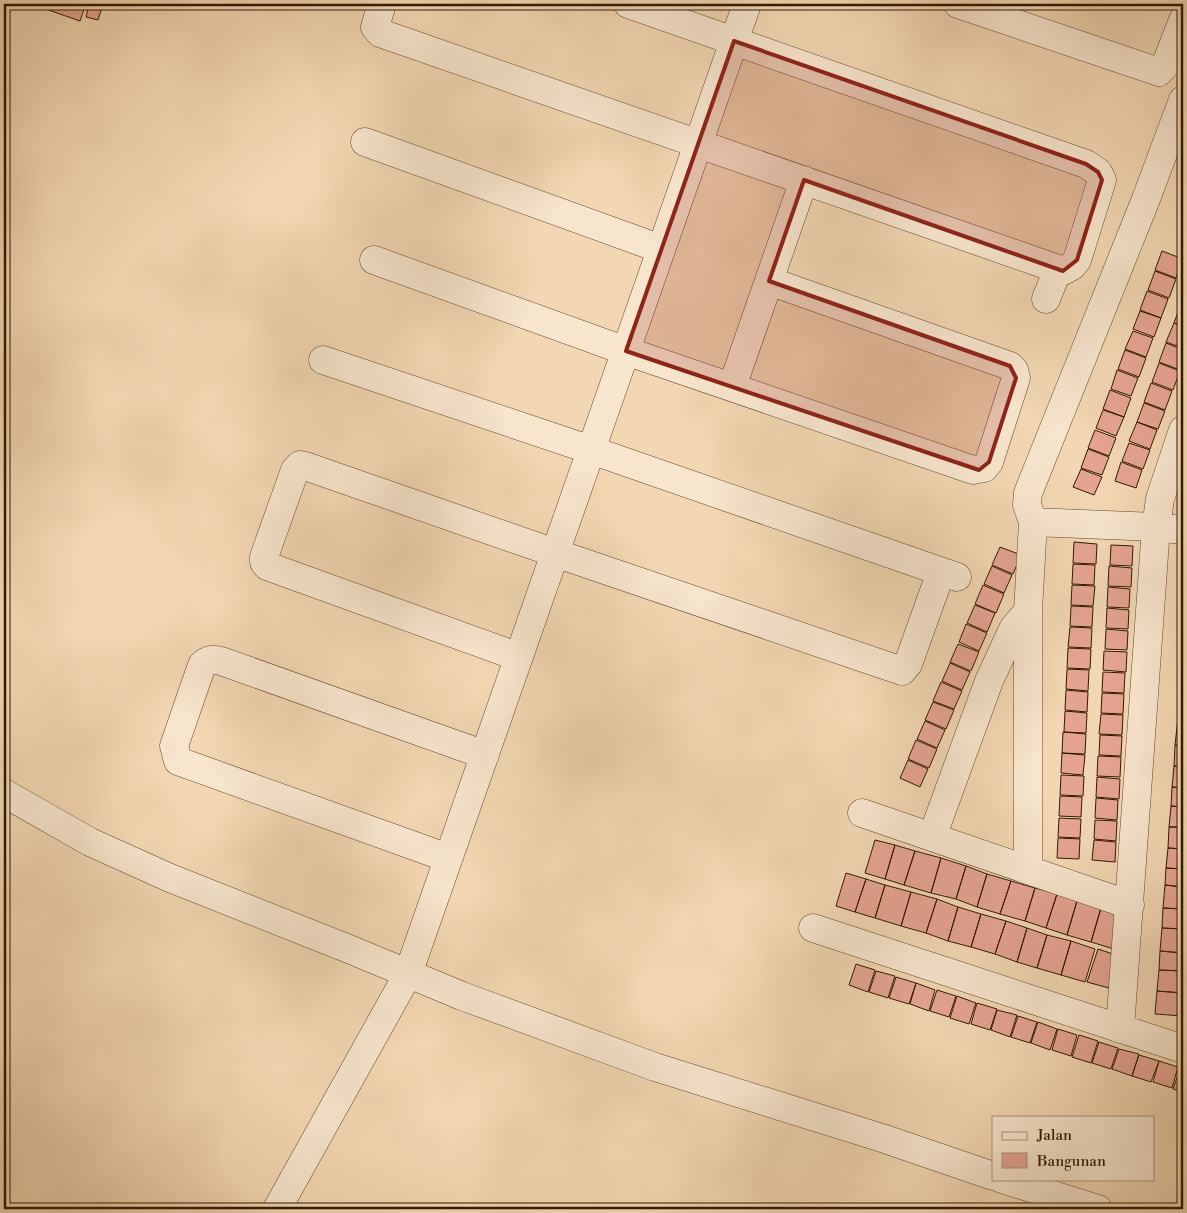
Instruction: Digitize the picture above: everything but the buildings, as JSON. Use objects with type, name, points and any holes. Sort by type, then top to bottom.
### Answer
[{"type":"street","points":[[382,4],[375,27],[380,33],[1058,269],[1068,268],[1077,260],[1102,180],[1098,172],[1086,164],[628,4]]},
{"type":"street","points":[[277,1209],[408,974],[747,4]]},
{"type":"street","points":[[958,4],[1159,72],[1166,64],[1183,20]]},
{"type":"street","points":[[1028,870],[1028,611],[1033,522],[1027,505],[1028,493],[1146,199],[1183,100]]},
{"type":"street","points":[[366,142],[661,249]]},
{"type":"street","points":[[732,387],[804,180]]},
{"type":"street","points":[[374,260],[626,351],[974,470],[984,468],[989,462],[1016,378],[1014,370],[1010,366],[769,280]]},
{"type":"street","points":[[1046,299],[1058,269]]},
{"type":"street","points":[[323,360],[591,450],[949,574],[908,664],[902,671],[300,465],[295,470],[264,557],[264,562],[267,566],[519,656]]},
{"type":"street","points":[[1120,1029],[1156,527],[1160,498],[1183,430]]},
{"type":"street","points":[[1033,522],[1156,527],[1183,530]]},
{"type":"street","points":[[932,837],[989,681],[1013,630],[1028,611]]},
{"type":"street","points":[[448,858],[178,761],[174,746],[202,665],[206,660],[214,659],[221,661],[485,755]]},
{"type":"street","points":[[4,793],[90,842],[170,878],[462,996],[655,1067],[882,1138],[992,1176]]},
{"type":"street","points":[[862,813],[1130,904]]},
{"type":"street","points":[[813,928],[1183,1049]]},
{"type":"street","points":[[1005,1180],[1098,1209]]},
{"type":"highlighted area","points":[[734,41],[1086,164],[1098,172],[1102,180],[1077,260],[1063,271],[804,180],[769,281],[1010,366],[1016,378],[989,462],[979,470],[626,351]]}]
